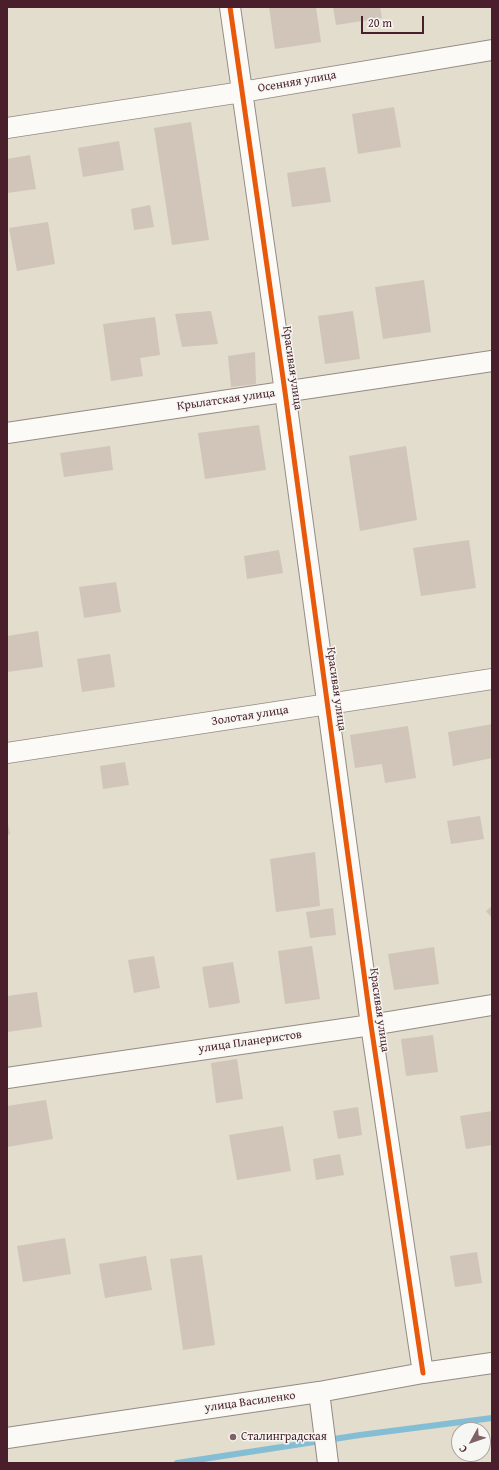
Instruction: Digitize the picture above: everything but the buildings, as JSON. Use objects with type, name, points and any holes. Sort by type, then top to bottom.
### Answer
[{"type":"street","name":"Красивая улица","points":[[230,7],[286,392],[371,1025],[423,1373]]},
{"type":"street","name":"Осенняя улица","points":[[7,128],[242,92],[492,50]]},
{"type":"street","name":"Крылатская улица","points":[[7,432],[492,361]]},
{"type":"street","name":"Золотая улица","points":[[7,753],[492,679]]},
{"type":"street","name":"улица Планеристов","points":[[7,1078],[371,1025],[492,1005]]},
{"type":"street","name":"улица Василенко","points":[[7,1438],[319,1392],[423,1373],[492,1363]]},
{"type":"street","points":[[319,1392],[328,1463]]},
{"type":"waterway","points":[[177,1463],[360,1435],[492,1418]]},
{"type":"cycle path","points":[[230,7],[285,392],[371,1025],[423,1373]]},
{"type":"place","name":"Сталинградская","points":[[233,1437]]}]
